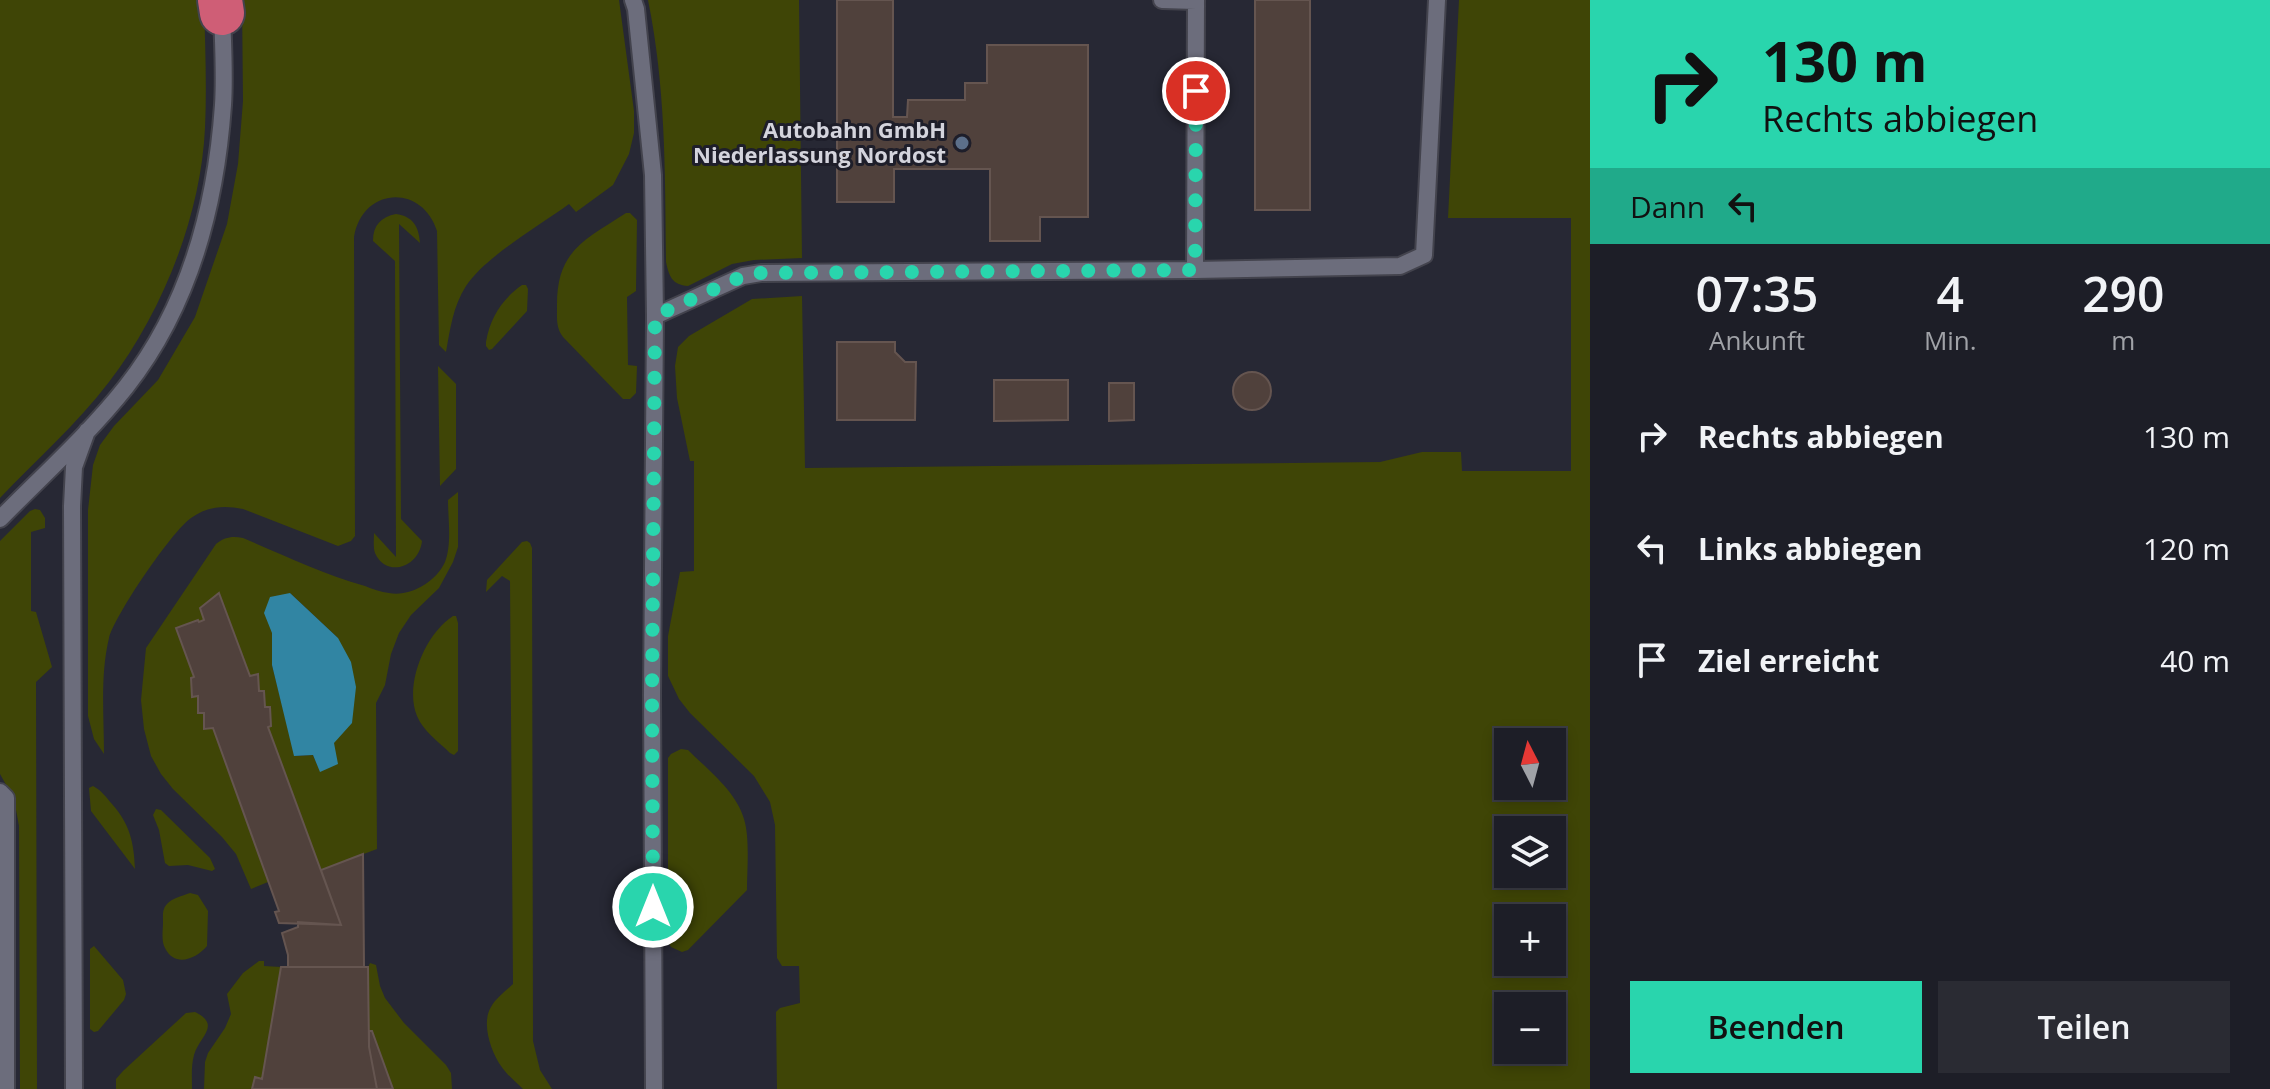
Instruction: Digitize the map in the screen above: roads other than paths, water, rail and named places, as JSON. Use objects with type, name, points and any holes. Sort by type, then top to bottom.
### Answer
[{"type":"lane","points":[[633,0],[653,175],[654,1089]]},
{"type":"lane","points":[[1162,0],[1196,0],[1195,270]]},
{"type":"lane","points":[[655,316],[743,276],[761,273],[1400,266],[1424,255],[1437,0]]},
{"type":"lane","points":[[0,519],[127,386],[165,326],[188,277],[206,220],[217,167],[223,102],[222,4]]},
{"type":"lane","points":[[74,1089],[72,506],[74,467],[87,431]]},
{"type":"lane","points":[[0,792],[6,798],[6,1089]]},
{"type":"water","points":[[290,593],[338,638],[351,662],[356,687],[352,723],[334,743],[338,764],[320,772],[313,755],[294,756],[272,665],[272,633],[264,613],[270,597]]},
{"type":"place","name":"Autobahn GmbH Niederlassung Nordost","points":[[962,143]]}]
